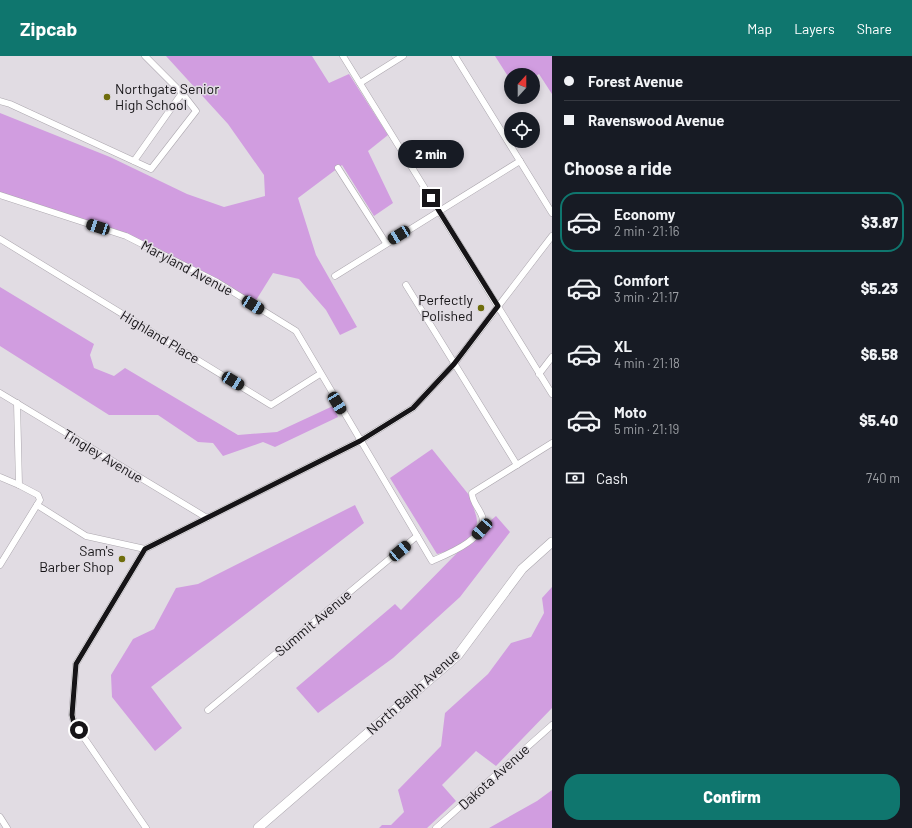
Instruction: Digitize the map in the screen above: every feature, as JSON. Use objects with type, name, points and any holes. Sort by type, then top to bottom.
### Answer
[{"type":"street","points":[[0,101],[10,104],[151,169],[196,111],[182,93],[145,56]]},
{"type":"street","points":[[343,56],[552,394]]},
{"type":"street","points":[[360,83],[403,56]]},
{"type":"street","points":[[454,56],[552,213]]},
{"type":"street","points":[[134,160],[182,93]]},
{"type":"street","points":[[335,276],[439,210],[520,162]]},
{"type":"street","points":[[338,168],[386,243]]},
{"type":"street","name":"Maryland Avenue","points":[[0,195],[126,236],[217,282],[296,331],[320,374],[432,561],[452,553],[473,539],[482,529],[484,525],[482,516],[473,500],[472,493],[517,465]]},
{"type":"street","points":[[146,828],[74,724],[72,715],[76,664],[145,549],[360,441],[413,408],[454,364],[552,236]]},
{"type":"street","name":"Highland Place","points":[[0,240],[271,404],[320,374]]},
{"type":"street","points":[[406,285],[517,465],[552,443]]},
{"type":"street","points":[[539,374],[552,357]]},
{"type":"street","name":"Tingley Avenue","points":[[0,393],[207,518]]},
{"type":"street","points":[[17,403],[19,485]]},
{"type":"street","points":[[0,477],[38,495],[40,500],[0,565]]},
{"type":"street","points":[[37,505],[86,536],[145,549]]},
{"type":"street","name":"Summit Avenue","points":[[208,710],[417,536]]},
{"type":"street","name":"North Balph Avenue","points":[[258,828],[458,655],[522,569],[552,542]]},
{"type":"street","name":"Dakota Avenue","points":[[436,828],[552,725]]},
{"type":"street","points":[[0,817],[8,828]]},
{"type":"shaded area","points":[[166,56],[312,56],[329,83],[349,74],[388,135],[368,151],[393,203],[374,216],[342,165],[298,198],[316,255],[357,327],[340,335],[326,310],[299,279],[273,273],[253,305],[126,236],[0,195],[0,113],[110,157],[187,194],[224,207],[265,196],[264,175],[228,124]]},
{"type":"shaded area","points":[[495,56],[552,56],[552,94],[540,76],[540,68],[504,68],[504,70]]},
{"type":"shaded area","points":[[0,287],[94,344],[90,355],[94,368],[114,376],[125,368],[238,435],[277,432],[333,406],[338,417],[275,447],[263,442],[223,456],[213,443],[198,442],[158,415],[109,415],[0,346]]},
{"type":"shaded area","points":[[432,449],[473,500],[477,522],[472,535],[463,544],[437,554],[390,478]]},
{"type":"shaded area","points":[[355,505],[364,523],[151,687],[182,728],[155,751],[112,697],[111,675],[133,639],[154,629],[176,588],[198,584]]},
{"type":"shaded area","points":[[496,516],[510,532],[460,597],[393,658],[318,713],[296,688],[395,604],[401,610],[458,552],[475,540],[483,527]]},
{"type":"shaded area","points":[[552,587],[552,708],[496,766],[476,751],[442,785],[456,801],[427,828],[379,828],[382,825],[391,825],[404,812],[398,790],[441,746],[445,713],[488,674],[511,643],[531,637],[544,613],[542,598]]},
{"type":"shaded area","points":[[552,790],[552,828],[489,828],[537,801]]},
{"type":"place","name":"Northgate Senior High School","points":[[107,97]]},
{"type":"place","name":"Perfectly Polished","points":[[481,308]]},
{"type":"place","name":"Sam's Barber Shop","points":[[122,559]]},
{"type":"route","points":[[79,730],[74,724],[72,715],[74,670],[76,664],[145,549],[360,441],[413,408],[454,364],[498,306],[431,198]]}]
